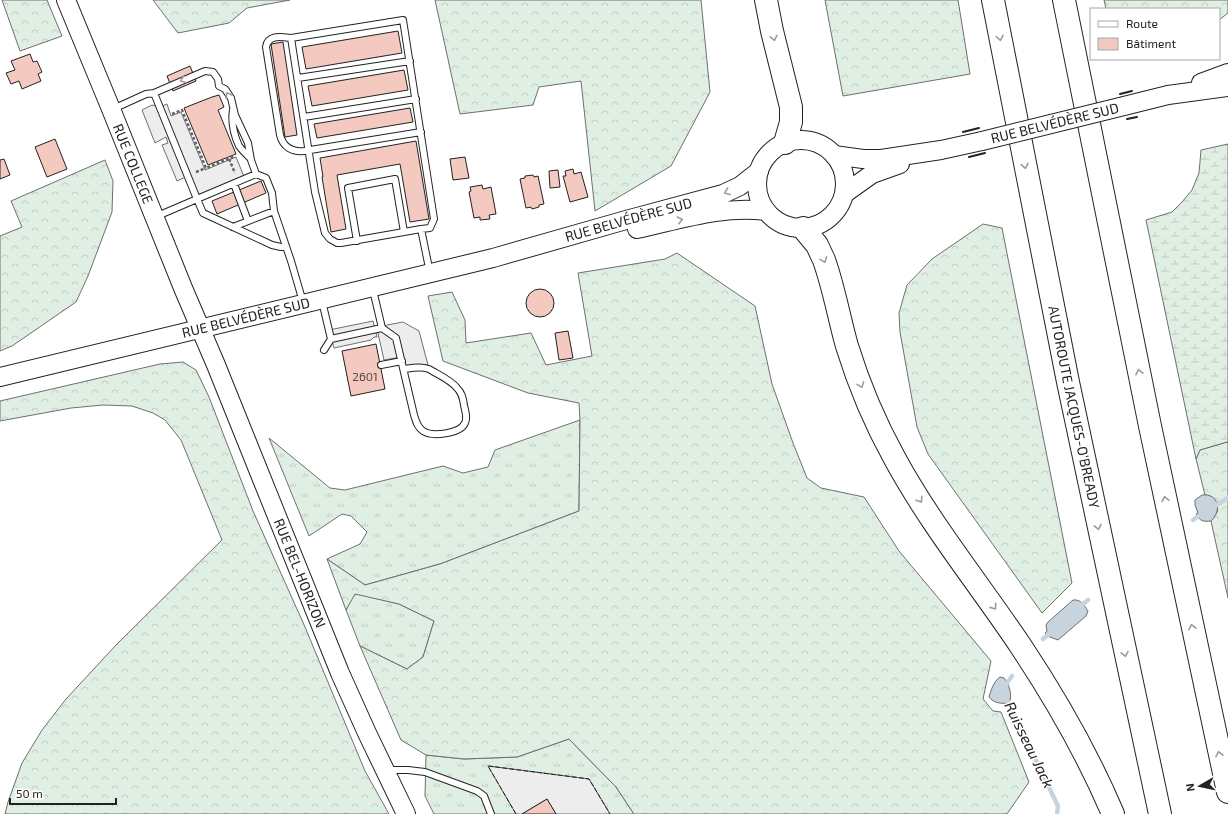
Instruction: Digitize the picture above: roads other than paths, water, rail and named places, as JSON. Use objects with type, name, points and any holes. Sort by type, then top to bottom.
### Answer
[{"type":"highway","points":[[766,0],[772,31],[789,97],[790,122],[785,143]]},
{"type":"highway","name":"AUTOROUTE JACQUES-O'BREADY","points":[[993,0],[1068,382],[1160,814]]},
{"type":"highway","points":[[1064,0],[1148,418],[1228,792]]},
{"type":"highway","points":[[803,228],[817,245],[824,260],[853,365],[871,411],[891,453],[919,499],[1021,646],[1049,690],[1083,750],[1113,814]]},
{"type":"street","name":"RUE COLLEGE","points":[[66,0],[200,328]]},
{"type":"street","name":"RUE BELVÉDÈRE SUD","points":[[834,154],[873,160],[941,150],[1168,95],[1228,73]]},
{"type":"street","name":"RUE BELVÉDÈRE SUD","points":[[1168,95],[1228,87]]},
{"type":"street","points":[[794,140],[809,140],[823,145],[834,154],[844,173],[844,194],[838,208],[827,220],[818,225],[803,228],[792,228],[774,219],[766,211],[758,192],[757,181],[759,170],[763,162],[776,147],[794,140]]},
{"type":"street","name":"RUE BELVÉDÈRE SUD","points":[[844,194],[858,183],[876,173],[941,150]]},
{"type":"street","name":"RUE BELVÉDÈRE SUD","points":[[493,258],[719,195],[734,190],[759,170]]},
{"type":"street","name":"RUE BELVÉDÈRE SUD","points":[[0,377],[493,258],[719,211],[742,209],[766,211]]},
{"type":"street","name":"RUE BEL-HORIZON","points":[[200,328],[340,673],[384,770],[406,814]]},
{"type":"lane","points":[[291,38],[298,78],[309,150],[315,192],[325,233],[330,239],[337,243],[345,243],[430,228],[434,219],[421,132],[416,99],[403,20],[291,38],[281,36],[268,40],[266,44],[280,135],[285,145],[291,150],[299,152],[309,150],[421,132]]},
{"type":"lane","points":[[298,78],[410,61]]},
{"type":"lane","points":[[111,109],[146,94],[154,93],[200,73],[211,71],[217,76],[219,86],[228,93],[248,143],[250,160]]},
{"type":"lane","points":[[154,93],[203,213],[272,245],[281,247],[286,246]]},
{"type":"lane","points":[[304,117],[416,99]]},
{"type":"lane","points":[[233,107],[235,136],[239,146],[250,160],[256,174],[266,178],[272,193],[274,211],[303,303]]},
{"type":"lane","points":[[154,217],[256,174]]},
{"type":"lane","points":[[357,241],[348,188],[395,179],[404,232]]},
{"type":"lane","points":[[234,184],[248,221]]},
{"type":"lane","points":[[234,227],[274,211]]},
{"type":"lane","points":[[421,229],[430,273]]},
{"type":"lane","points":[[372,287],[382,328],[396,338],[415,420],[420,429],[433,435],[455,431],[463,426],[466,418],[463,400],[455,385],[429,369],[419,367],[404,369]]},
{"type":"lane","points":[[321,299],[331,339]]},
{"type":"lane","points":[[324,350],[331,339],[382,328]]},
{"type":"lane","points":[[381,365],[402,361]]},
{"type":"lane","points":[[384,770],[425,772],[477,791],[484,796],[492,814]]},
{"type":"waterway","name":"Ruisseau Jack","points":[[1213,507],[1228,498]]},
{"type":"waterway","name":"Ruisseau Jack","points":[[1193,520],[1203,513]]},
{"type":"waterway","name":"Ruisseau Jack","points":[[1079,607],[1088,600]]},
{"type":"waterway","name":"Ruisseau Jack","points":[[1043,639],[1051,632]]},
{"type":"waterway","name":"Ruisseau Jack","points":[[1004,687],[1012,676]]},
{"type":"waterway","name":"Ruisseau Jack","points":[[1006,698],[1058,806],[1057,814]]}]
